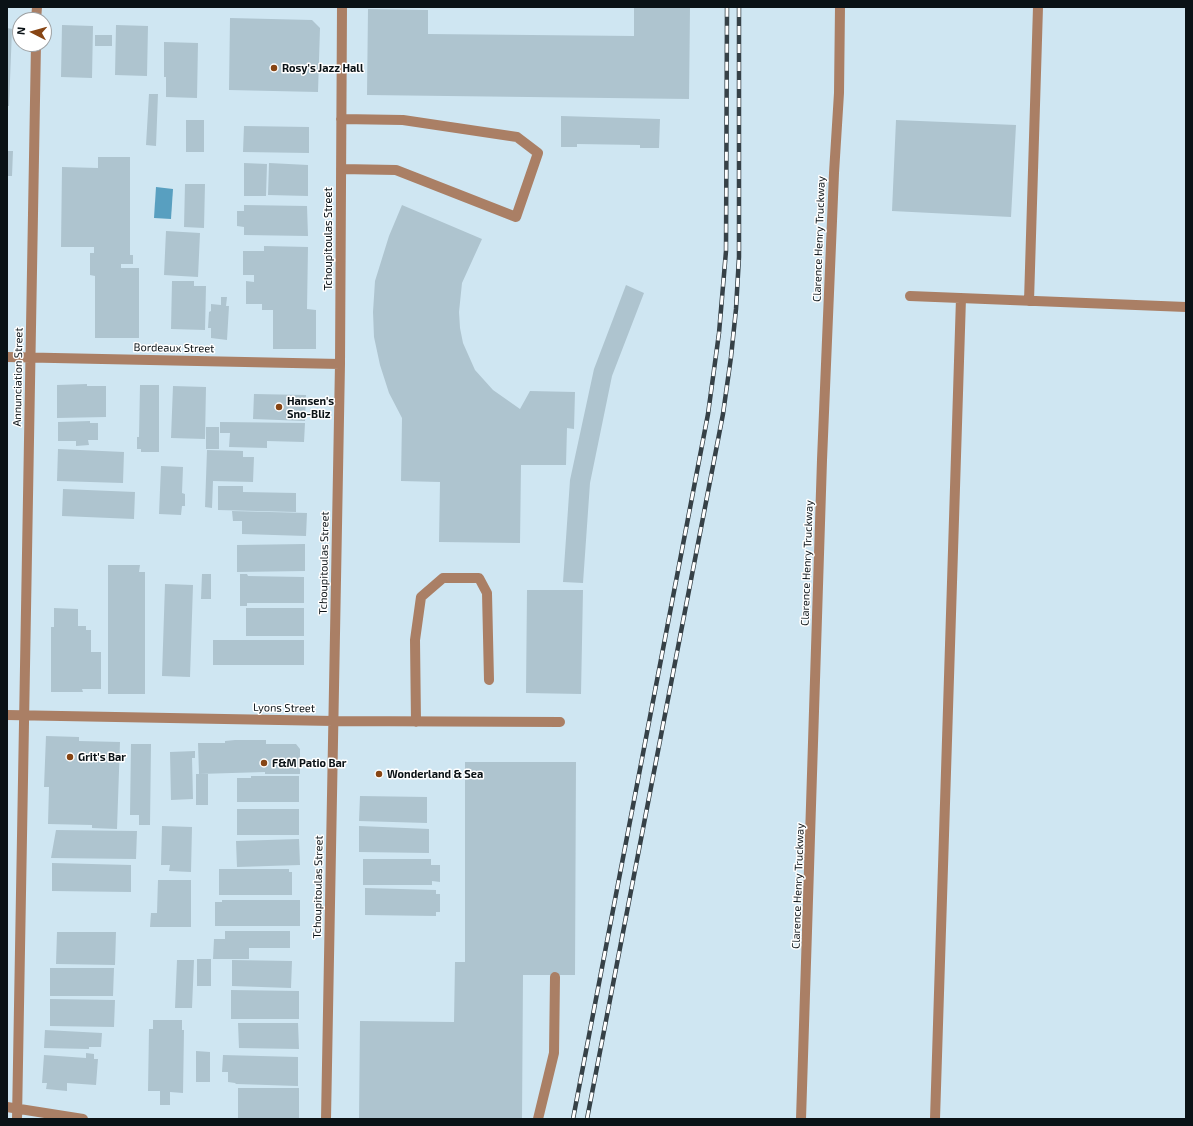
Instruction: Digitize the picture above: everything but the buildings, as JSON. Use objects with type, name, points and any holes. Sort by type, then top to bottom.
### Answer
[{"type":"street","name":"Tchoupitoulas Street","points":[[326,1119],[340,364],[342,7]]},
{"type":"street","name":"Clarence Henry Truckway","points":[[801,1119],[808,957],[822,468],[833,181],[839,93],[840,7]]},
{"type":"street","points":[[1029,301],[1038,7]]},
{"type":"street","name":"Annunciation Street","points":[[18,1114],[36,52]]},
{"type":"street","points":[[341,119],[403,120],[517,137],[538,153],[516,217],[396,170],[341,169]]},
{"type":"street","points":[[910,296],[1186,307]]},
{"type":"street","points":[[935,1119],[961,298]]},
{"type":"street","name":"Bordeaux Street","points":[[7,357],[340,364]]},
{"type":"street","points":[[416,722],[414,640],[420,597],[443,578],[478,578],[487,593],[489,680]]},
{"type":"street","name":"Lyons Street","points":[[7,715],[333,721],[560,722]]},
{"type":"street","points":[[538,1119],[554,1053],[555,977]]},
{"type":"street","points":[[7,1107],[18,1114],[83,1119]]},
{"type":"water","points":[[156,187],[173,189],[171,219],[154,218]]},
{"type":"railway","points":[[573,1119],[708,414],[719,333],[726,251],[727,7]]},
{"type":"railway","points":[[587,1119],[723,414],[731,357],[739,257],[739,7]]},
{"type":"place","name":"Rosy's Jazz Hall","points":[[274,68]]},
{"type":"place","name":"Hansen's Sno-Bliz","points":[[279,407]]},
{"type":"place","name":"Grit's Bar","points":[[70,757]]},
{"type":"place","name":"F&M Patio Bar","points":[[264,763]]},
{"type":"place","name":"Wonderland & Sea","points":[[379,774]]}]
